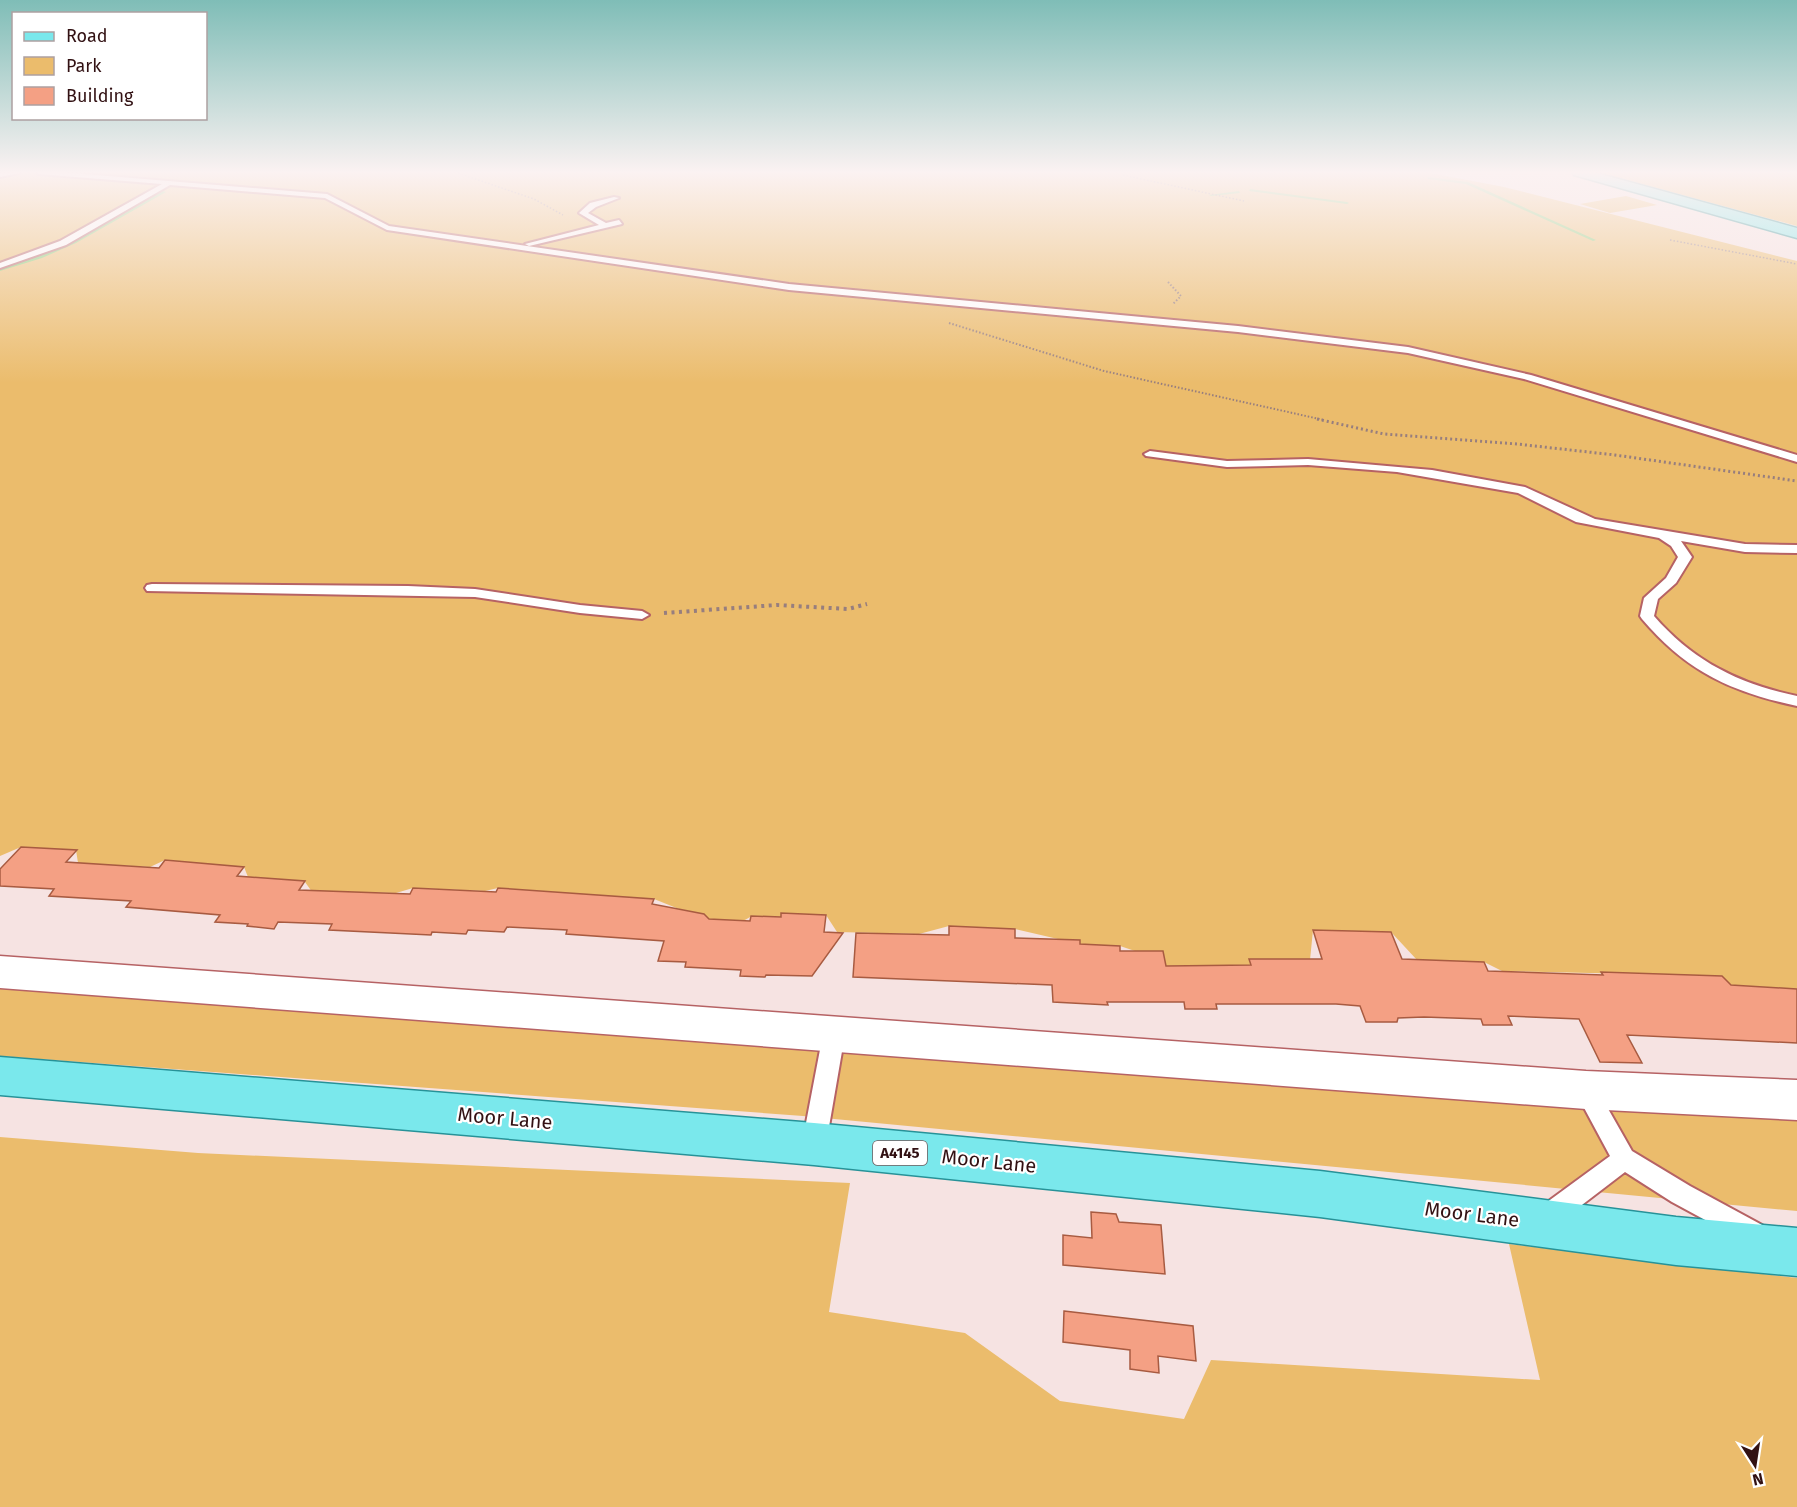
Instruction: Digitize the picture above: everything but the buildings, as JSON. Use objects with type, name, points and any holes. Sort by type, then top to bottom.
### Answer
[{"type":"main road","name":"Moor Lane","points":[[0,1076],[814,1144],[1320,1194],[1676,1241],[1793,1252]]},
{"type":"street","points":[[0,972],[1586,1090],[1797,1100]]},
{"type":"lane","points":[[0,266],[64,242]]},
{"type":"lane","points":[[487,242],[789,287],[1239,329],[1408,350],[1527,377],[1797,459]]},
{"type":"lane","points":[[513,246],[539,242]]},
{"type":"lane","points":[[557,242],[637,255]]},
{"type":"lane","points":[[1150,454],[1227,464],[1297,462],[1397,469],[1432,474],[1521,490],[1580,519],[1746,548],[1797,549]]},
{"type":"lane","points":[[1656,534],[1676,543],[1685,557],[1671,580],[1651,598],[1647,616],[1663,637],[1687,659],[1719,676],[1752,690],[1797,701]]},
{"type":"lane","points":[[152,588],[408,590],[475,593],[580,609],[642,615]]},
{"type":"lane","points":[[814,1144],[834,1034]]},
{"type":"lane","points":[[1586,1090],[1624,1159],[1681,1194],[1793,1252]]},
{"type":"lane","points":[[1541,1222],[1624,1159]]},
{"type":"path","points":[[1682,242],[1797,264]]},
{"type":"path","points":[[946,323],[1104,371],[1384,434],[1517,444],[1615,455],[1797,481]]},
{"type":"path","points":[[642,615],[777,605],[848,609],[867,604]]},
{"type":"green space","points":[[0,242],[1723,242],[1797,261],[1797,989],[1731,985],[1721,976],[1502,971],[1484,962],[1417,960],[1391,932],[1313,930],[1309,970],[1250,960],[1251,965],[1166,966],[1163,951],[1135,951],[1120,946],[1080,944],[1080,940],[1058,939],[1015,929],[949,926],[919,934],[837,932],[826,915],[752,916],[743,921],[709,919],[704,914],[679,909],[654,899],[498,888],[485,891],[413,888],[396,893],[351,892],[315,896],[305,882],[248,877],[244,867],[165,860],[150,867],[78,863],[76,850],[21,847],[0,856]]},
{"type":"green space","points":[[0,979],[1797,1112],[1797,1211],[803,1116],[0,1056]]},
{"type":"green space","points":[[0,1137],[198,1153],[850,1183],[829,1312],[965,1333],[1060,1401],[1184,1419],[1211,1360],[1540,1380],[1509,1244],[1797,1278],[1797,1507],[0,1507]]},
{"type":"waterway","points":[[0,270],[74,242]]}]
